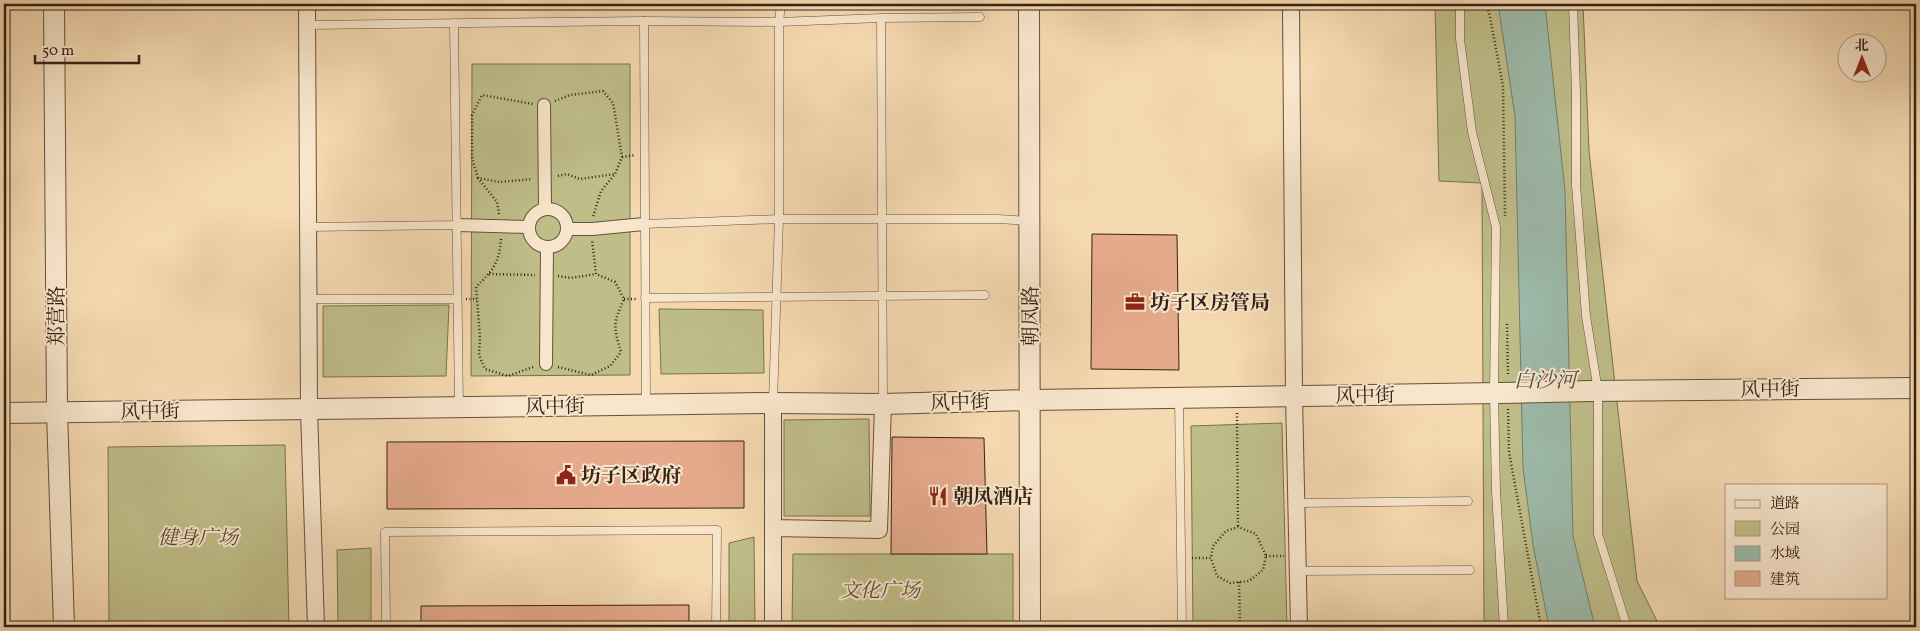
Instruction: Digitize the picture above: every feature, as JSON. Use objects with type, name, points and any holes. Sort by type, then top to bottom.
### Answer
[{"type":"street","name":"郑营路","points":[[54,4],[57,412],[64,627]]},
{"type":"street","points":[[307,4],[309,410],[316,627]]},
{"type":"street","name":"朝凤路","points":[[1029,4],[1030,627]]},
{"type":"street","points":[[1291,4],[1294,396],[1299,627]]},
{"type":"street","points":[[544,105],[545,209]]},
{"type":"street","points":[[545,209],[551,209],[561,213],[565,218],[568,229],[564,240],[547,248],[536,243],[532,238],[529,227],[534,215],[545,209]]},
{"type":"street","points":[[568,229],[592,229],[644,224]]},
{"type":"street","points":[[457,225],[529,227]]},
{"type":"street","points":[[546,364],[547,248]]},
{"type":"street","name":"风中街","points":[[4,413],[773,403],[883,404],[1594,391],[1916,388]]},
{"type":"street","points":[[773,403],[774,627]]},
{"type":"street","points":[[773,528],[880,530],[883,404]]},
{"type":"lane","points":[[773,403],[779,219],[779,22],[781,4]]},
{"type":"lane","points":[[1460,4],[1460,39],[1472,132],[1496,227],[1502,393],[1496,491],[1504,627]]},
{"type":"lane","points":[[1573,4],[1576,92],[1576,185],[1594,391],[1598,534],[1627,627]]},
{"type":"lane","points":[[308,25],[644,21],[779,22],[980,16]]},
{"type":"lane","points":[[881,18],[883,404]]},
{"type":"lane","points":[[644,21],[646,405]]},
{"type":"lane","points":[[454,23],[458,408]]},
{"type":"lane","points":[[644,224],[779,219],[998,219],[1029,221]]},
{"type":"lane","points":[[308,227],[457,225]]},
{"type":"lane","points":[[645,298],[985,295]]},
{"type":"lane","points":[[309,299],[457,299]]},
{"type":"lane","points":[[1179,398],[1182,627]]},
{"type":"lane","points":[[1296,503],[1468,501]]},
{"type":"lane","points":[[386,627],[385,532],[717,530],[716,627]]},
{"type":"lane","points":[[1298,571],[1470,570]]},
{"type":"path","points":[[1485,4],[1490,12],[1503,86],[1505,223]]},
{"type":"path","points":[[1507,321],[1502,393],[1509,452],[1541,627]]},
{"type":"path","points":[[1237,397],[1238,527]]},
{"type":"path","points":[[1238,527],[1256,534],[1266,556],[1263,570],[1249,581],[1239,582],[1230,582],[1217,576],[1211,558],[1213,546],[1226,531],[1238,527]]},
{"type":"path","points":[[1180,559],[1211,558]]},
{"type":"path","points":[[1239,582],[1240,627]]},
{"type":"green space","points":[[1435,4],[1583,4],[1589,151],[1637,581],[1660,627],[1484,627],[1482,183],[1439,181]]},
{"type":"green space","points":[[472,64],[630,64],[630,375],[471,376]]},
{"type":"green space","points":[[449,305],[446,376],[323,377],[323,306]]},
{"type":"green space","points":[[659,309],[763,310],[764,373],[661,374]]},
{"type":"green space","points":[[869,419],[870,516],[784,516],[784,420]]},
{"type":"green space","points":[[1282,423],[1287,627],[1193,627],[1191,426]]},
{"type":"green space","name":"健身广场","points":[[285,445],[289,627],[109,627],[108,447]]},
{"type":"green space","points":[[754,537],[755,627],[729,627],[729,543]]},
{"type":"green space","points":[[371,548],[371,627],[338,627],[337,550]]},
{"type":"green space","name":"文化广场","points":[[793,554],[1013,554],[1013,627],[792,627]]},
{"type":"water","name":"白沙河","points":[[1498,4],[1545,4],[1565,191],[1573,536],[1595,627],[1549,627],[1533,545],[1523,468],[1515,116]]},
{"type":"building","name":"坊子区房管局","points":[[1092,234],[1177,235],[1179,370],[1091,369]]},
{"type":"building","name":"朝凤酒店","points":[[892,437],[984,438],[987,554],[891,554]]},
{"type":"building","name":"坊子区政府","points":[[744,441],[744,508],[387,509],[387,442]]},
{"type":"building","points":[[689,605],[689,627],[421,627],[421,606]]},
{"type":"place","name":"坊子区房管局","points":[[1135,302]]},
{"type":"place","name":"坊子区政府","points":[[566,475]]},
{"type":"place","name":"朝凤酒店","points":[[938,496]]}]
